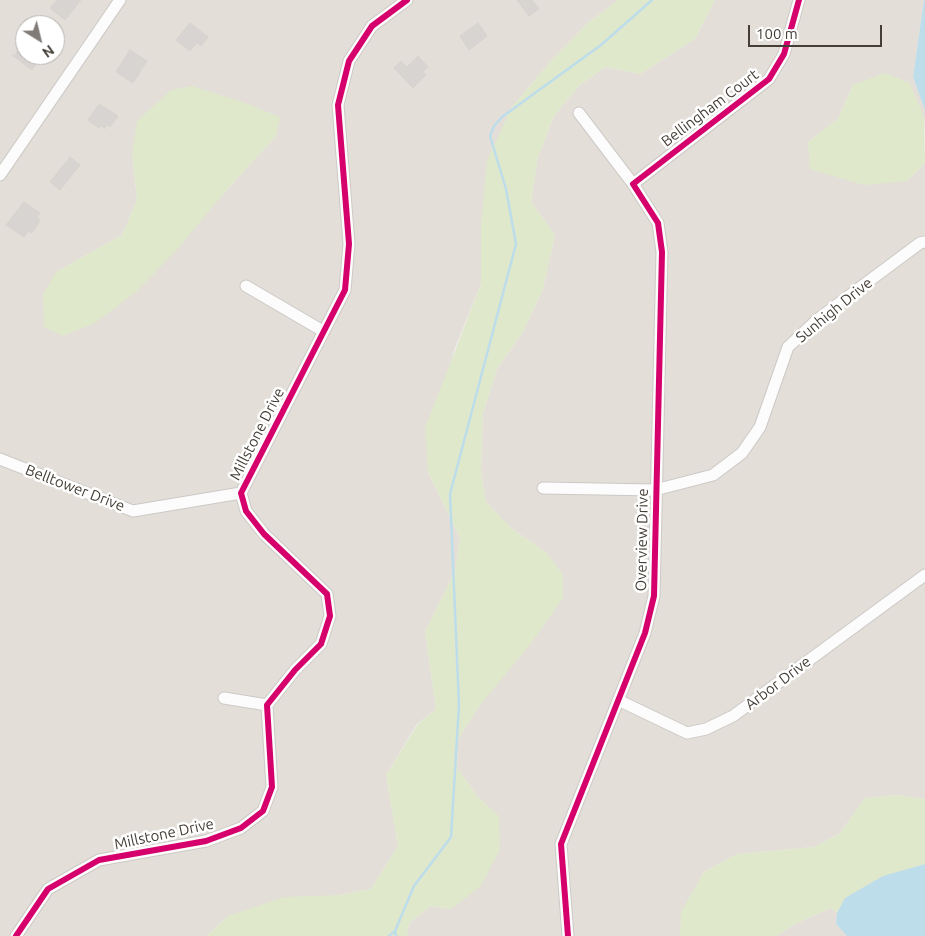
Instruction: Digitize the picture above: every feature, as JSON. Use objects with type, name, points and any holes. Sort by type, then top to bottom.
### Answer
[{"type":"street","points":[[0,175],[120,0]]},
{"type":"street","name":"Millstone Drive","points":[[16,936],[48,889],[99,860],[206,841],[241,828],[263,812],[272,788],[267,706],[295,670],[321,644],[330,616],[327,594],[264,534],[246,511],[241,493],[345,290],[349,244],[338,105],[349,61],[372,26],[407,0]]},
{"type":"street","name":"Bellingham Court","points":[[632,184],[769,79],[784,54],[799,0]]},
{"type":"street","name":"Overview Drive","points":[[568,936],[561,844],[645,633],[654,596],[662,252],[658,223],[580,113]]},
{"type":"street","name":"Sunhigh Drive","points":[[543,488],[655,490],[713,475],[742,453],[760,427],[788,347],[818,319],[920,243],[925,242]]},
{"type":"street","points":[[246,286],[323,331]]},
{"type":"street","name":"Belltower Drive","points":[[0,459],[133,511],[241,493]]},
{"type":"street","name":"Arbor Drive","points":[[618,700],[688,733],[706,729],[733,716],[925,575]]},
{"type":"street","points":[[224,698],[267,706]]},
{"type":"shaded area","points":[[0,0],[618,0],[589,22],[549,63],[512,107],[481,222],[481,284],[454,350],[428,472],[460,538],[455,571],[425,632],[436,709],[417,724],[386,775],[398,846],[371,889],[228,916],[207,936],[0,936]],"holes":[[[276,136],[225,192],[56,272],[122,235],[137,200],[132,154]]]},
{"type":"shaded area","points":[[715,0],[924,0],[913,77],[925,110],[925,132],[924,117],[853,85],[838,119],[808,142],[907,181],[925,163],[925,799],[898,795],[865,798],[839,834],[814,847],[737,854],[704,872],[682,912],[680,936],[407,936],[409,923],[431,906],[451,909],[498,816],[478,797],[457,768],[458,739],[480,705],[547,553],[511,528],[486,502],[481,472],[483,413],[497,369],[523,332],[543,289],[555,235],[531,202],[538,157],[554,116],[579,86],[605,67],[640,74],[695,39]]},
{"type":"shaded area","points":[[831,908],[837,913],[836,924],[847,936],[776,936],[795,924]]},
{"type":"green space","points":[[618,0],[715,0],[695,39],[640,74],[605,67],[579,86],[554,116],[538,157],[531,202],[555,235],[543,289],[523,332],[497,369],[483,413],[481,472],[486,502],[511,528],[547,553],[563,575],[563,598],[529,646],[480,705],[458,739],[457,768],[478,797],[499,816],[500,849],[481,886],[451,909],[431,906],[409,923],[407,936],[207,936],[228,916],[284,897],[340,895],[371,889],[398,846],[386,775],[418,724],[436,709],[425,632],[455,571],[460,538],[428,472],[425,428],[481,284],[481,222],[487,160],[512,107],[549,63],[589,22]]},
{"type":"green space","points":[[885,73],[910,83],[924,117],[925,163],[907,181],[864,185],[810,169],[808,142],[838,119],[853,85]]},
{"type":"green space","points":[[192,86],[245,103],[280,117],[276,136],[225,192],[175,252],[136,292],[95,323],[63,336],[44,327],[43,294],[56,272],[122,235],[137,200],[132,154],[137,121],[171,90]]},
{"type":"green space","points":[[898,795],[925,799],[925,864],[846,898],[837,913],[831,908],[795,924],[776,936],[680,936],[681,912],[704,872],[737,854],[814,847],[839,834],[865,798]]},
{"type":"water","points":[[925,0],[925,110],[913,77]]},
{"type":"water","points":[[925,864],[925,936],[847,936],[836,924],[837,913],[845,898],[883,876]]},
{"type":"building","points":[[57,0],[81,0],[65,20],[65,15],[59,15],[50,8]]},
{"type":"building","points":[[517,0],[532,0],[539,9],[529,16]]},
{"type":"building","points":[[190,23],[208,37],[201,46],[197,43],[190,51],[176,40]]},
{"type":"building","points":[[478,23],[487,36],[469,50],[460,36]]},
{"type":"building","points":[[130,50],[147,61],[133,83],[116,72]]},
{"type":"building","points":[[418,56],[428,67],[423,72],[426,75],[413,88],[394,68],[401,61],[407,67]]},
{"type":"building","points":[[25,65],[36,65],[32,70]]},
{"type":"building","points":[[99,104],[118,116],[110,127],[107,125],[104,129],[101,126],[99,128],[88,120]]},
{"type":"building","points":[[70,157],[80,165],[60,190],[50,182]]},
{"type":"building","points":[[24,202],[40,213],[37,218],[40,220],[32,233],[28,231],[24,237],[6,225]]},
{"type":"waterway","points":[[396,936],[395,931],[414,886],[451,837],[459,705],[450,494],[516,244],[506,189],[490,136],[494,126],[502,117],[601,45],[652,0]]},
{"type":"waterway","points":[[389,936],[395,931]]},
{"type":"cycle path","points":[[16,936],[48,889],[99,860],[206,841],[241,828],[263,811],[272,787],[267,705],[295,670],[321,644],[330,616],[327,594],[264,534],[246,511],[241,493],[345,290],[349,244],[338,105],[349,61],[372,26],[407,0]]},
{"type":"cycle path","points":[[568,936],[561,844],[645,633],[654,596],[662,252],[658,223],[633,184],[769,79],[784,54],[799,0]]}]
